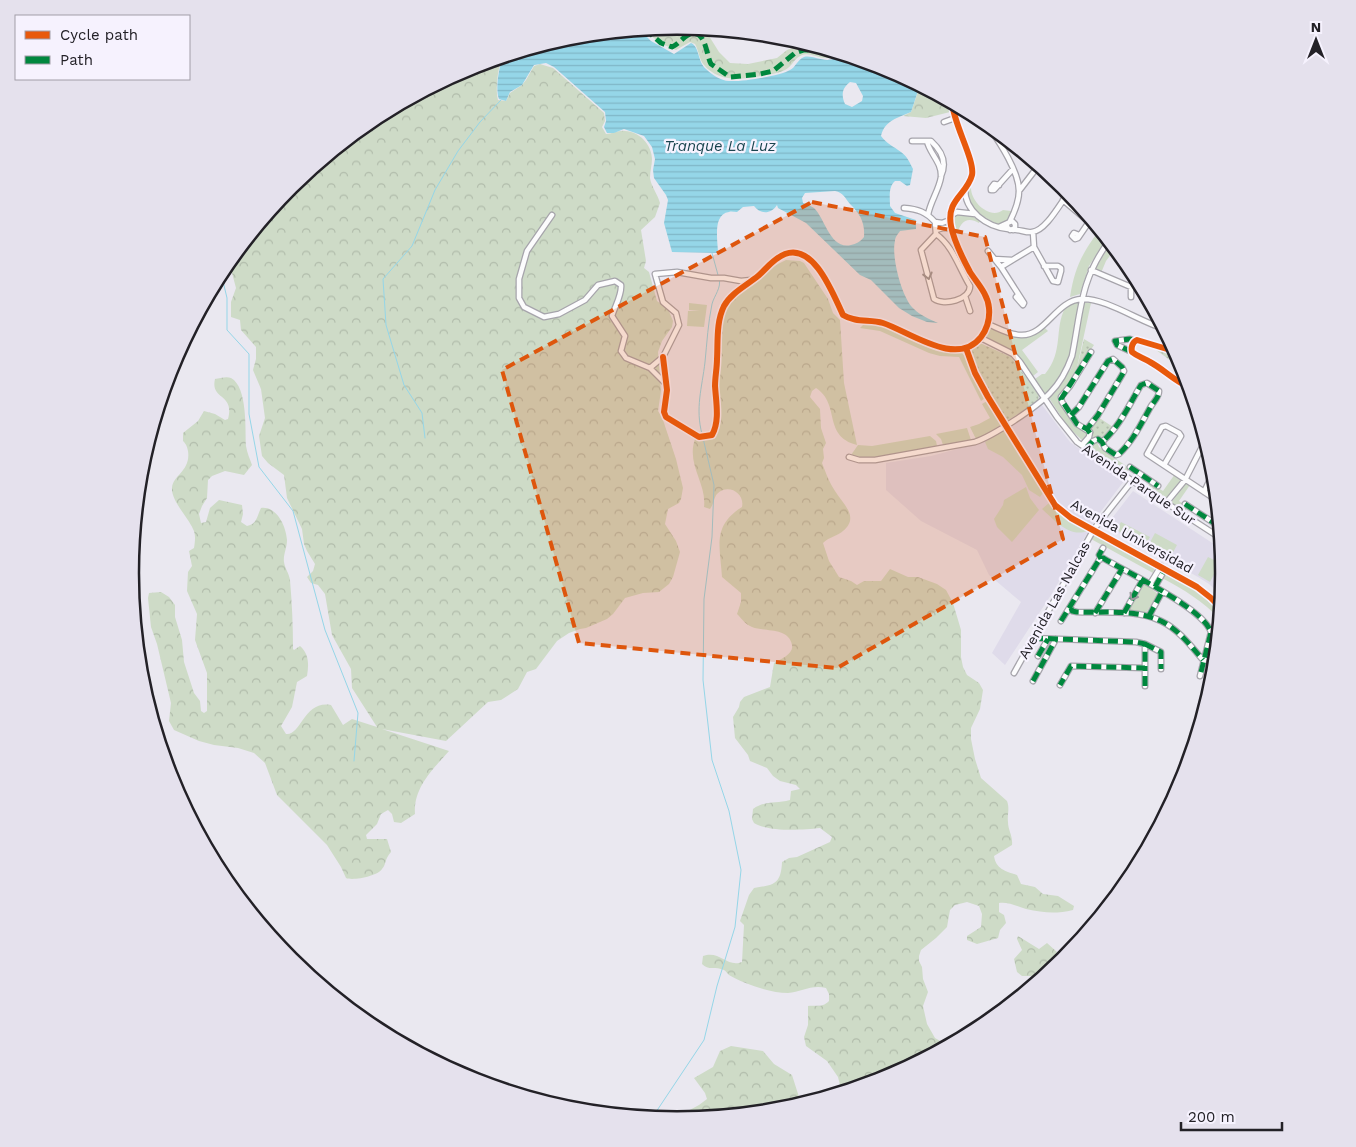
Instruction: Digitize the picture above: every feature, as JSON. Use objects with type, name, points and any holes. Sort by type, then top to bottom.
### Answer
[{"type":"street","points":[[663,357],[667,396],[664,412],[666,417],[699,437],[712,435],[716,428],[715,384],[720,317],[728,300],[784,254],[796,253],[803,255],[814,264],[843,315],[851,320],[882,323],[938,347],[966,348],[981,338],[988,324],[990,311],[987,299],[970,270],[952,228],[950,218],[952,205],[972,176],[972,167],[954,111]]},
{"type":"street","points":[[944,122],[955,118]]},
{"type":"street","points":[[998,140],[1013,169],[1019,191]]},
{"type":"street","points":[[912,142],[927,141],[936,157],[941,178],[928,215]]},
{"type":"street","points":[[999,185],[1013,169]]},
{"type":"street","points":[[1011,225],[1019,191],[1035,171]]},
{"type":"street","points":[[965,188],[965,198]]},
{"type":"street","points":[[959,194],[965,198],[975,214]]},
{"type":"street","points":[[934,222],[942,223],[957,212],[975,214],[998,227],[1011,225],[1030,232],[1044,227],[1063,200],[1072,207]]},
{"type":"street","points":[[952,205],[957,212]]},
{"type":"street","points":[[904,208],[914,209],[928,215],[934,222],[936,232],[945,240],[970,286],[970,290],[965,296],[943,303],[934,299],[921,250],[936,232],[943,228],[952,228]]},
{"type":"street","points":[[552,215],[527,251],[519,279],[519,298],[524,307],[544,317],[559,314],[584,300],[598,285],[615,281],[621,285],[622,292],[616,302],[612,316],[625,336],[621,351],[626,358],[650,368],[666,384]]},
{"type":"street","points":[[1079,235],[1087,224]]},
{"type":"street","points":[[1030,232],[1034,247],[1044,266],[1053,282],[1058,282],[1061,268],[1058,266],[1044,266]]},
{"type":"street","points":[[1001,267],[1034,247]]},
{"type":"street","points":[[849,457],[859,460],[875,460],[975,442],[984,439],[1045,398],[1069,366],[1074,349],[1082,299],[1091,270],[1105,247]]},
{"type":"street","points":[[988,251],[1001,267],[1018,295]]},
{"type":"street","points":[[994,259],[1012,260]]},
{"type":"street","points":[[1091,270],[1131,287],[1131,297]]},
{"type":"street","points":[[650,368],[663,357],[679,325],[676,313],[663,302],[655,274],[677,272],[711,278],[741,281],[754,280]]},
{"type":"street","points":[[965,296],[970,311]]},
{"type":"street","points":[[988,324],[1009,333],[1024,335],[1037,329],[1068,303],[1082,299],[1102,303],[1156,325]]},
{"type":"street","name":"Avenida Parque Sur","points":[[981,338],[1013,354],[1070,435],[1084,447],[1132,481],[1215,535]]},
{"type":"street","points":[[1168,349],[1130,339],[1115,341],[1117,345],[1150,361],[1183,385]]},
{"type":"street","points":[[1132,352],[1135,341]]},
{"type":"street","points":[[957,349],[969,356],[973,344]]},
{"type":"street","name":"Avenida Universidad","points":[[966,348],[978,380],[1055,505],[1071,518],[1163,567],[1204,592],[1215,603]]},
{"type":"street","points":[[1084,447],[1090,435],[1087,429],[1077,424],[1062,402],[1061,397],[1091,352]]},
{"type":"street","points":[[1071,415],[1079,407],[1108,361],[1113,359],[1124,371],[1098,415],[1087,429]]},
{"type":"street","points":[[1084,447],[1095,439],[1102,442],[1105,448],[1116,455],[1121,453],[1140,428],[1159,395],[1159,391],[1147,383],[1141,385],[1122,419],[1102,442]]},
{"type":"street","points":[[1164,465],[1181,436],[1166,426],[1162,428],[1147,452],[1164,465],[1185,480],[1211,497]]},
{"type":"street","points":[[1166,503],[1185,480],[1201,448]]},
{"type":"street","points":[[1126,476],[1131,468],[1158,486]]},
{"type":"street","points":[[1144,488],[1150,480]]},
{"type":"street","name":"Avenida Las Nalcas","points":[[1014,673],[1094,529],[1132,481]]},
{"type":"street","points":[[1204,492],[1209,483]]},
{"type":"street","points":[[1185,504],[1212,522],[1204,528]]},
{"type":"street","points":[[1185,515],[1190,507]]},
{"type":"street","points":[[1061,620],[1101,559],[1099,555],[1103,548]]},
{"type":"street","points":[[1101,559],[1103,558],[1192,610],[1211,630],[1200,676]]},
{"type":"street","points":[[1152,586],[1163,567]]},
{"type":"street","points":[[1096,613],[1122,569]]},
{"type":"street","points":[[1124,613],[1142,581]]},
{"type":"street","points":[[1148,616],[1162,592]]},
{"type":"street","points":[[1070,608],[1072,611],[1077,612],[1124,613],[1148,616],[1161,621],[1175,630],[1203,660]]},
{"type":"street","points":[[1033,638],[1146,644],[1161,652],[1161,670]]},
{"type":"street","points":[[1038,656],[1048,639]]},
{"type":"street","points":[[1033,681],[1056,640]]},
{"type":"street","points":[[1145,686],[1146,644]]},
{"type":"street","points":[[1060,685],[1071,666],[1143,668],[1146,666]]},
{"type":"highlighted area","points":[[812,202],[985,237],[1063,539],[837,668],[579,643],[502,370]]},
{"type":"shaded area","points":[[1042,405],[1070,442],[1124,481],[1096,518],[1051,595],[1005,665],[992,653],[1021,602],[989,575],[977,550],[921,521],[886,490],[886,463],[931,456],[984,442]]},
{"type":"shaded area","points":[[1133,491],[1215,545],[1216,590],[1198,577],[1106,526]]},
{"type":"green space","points":[[651,36],[709,36],[719,52],[730,63],[748,64],[777,58],[794,47],[831,57],[824,58],[806,54],[797,58],[783,71],[750,78],[733,79],[725,78],[710,71],[701,60],[695,44],[690,42],[676,50],[662,44]]},
{"type":"green space","points":[[540,64],[553,68],[604,113],[605,121],[602,127],[606,134],[620,131],[635,133],[644,140],[650,149],[652,159],[650,178],[660,203],[655,217],[641,230],[646,261],[644,268],[649,272],[657,301],[668,309],[673,321],[672,327],[662,341],[658,352],[661,391],[658,411],[662,417],[676,459],[683,488],[679,503],[668,509],[665,524],[676,541],[680,552],[673,577],[669,584],[659,592],[643,593],[625,598],[607,619],[569,633],[557,641],[536,669],[527,672],[518,689],[501,700],[488,702],[446,741],[382,729],[449,751],[421,787],[415,805],[415,814],[401,823],[394,822],[392,814],[388,810],[381,814],[377,824],[366,835],[367,839],[387,839],[391,852],[380,872],[371,876],[346,878],[327,845],[277,795],[265,763],[254,753],[199,741],[174,730],[169,721],[171,703],[151,627],[148,598],[149,593],[161,592],[169,597],[175,605],[175,617],[182,640],[184,662],[194,693],[200,701],[201,711],[204,713],[207,711],[207,673],[195,640],[197,614],[187,591],[188,572],[192,566],[189,551],[194,548],[195,533],[174,498],[172,488],[173,483],[185,468],[188,458],[186,444],[183,441],[183,433],[198,421],[204,411],[215,414],[225,420],[228,419],[229,411],[226,400],[214,386],[215,379],[225,377],[231,378],[240,390],[243,400],[246,446],[252,465],[244,475],[225,471],[212,476],[208,480],[207,498],[199,514],[201,523],[206,522],[210,508],[219,500],[242,505],[243,514],[241,522],[247,526],[255,522],[261,508],[272,510],[283,523],[287,540],[284,562],[290,580],[293,649],[300,646],[303,649],[307,656],[308,667],[307,676],[297,682],[292,707],[281,726],[286,734],[291,733],[296,730],[315,708],[322,705],[331,705],[343,725],[352,719],[377,727],[352,688],[351,669],[332,635],[325,594],[318,585],[311,583],[307,577],[313,571],[315,564],[304,544],[302,529],[287,498],[284,475],[262,456],[259,436],[265,418],[261,389],[253,370],[256,359],[256,347],[241,330],[240,320],[231,317],[231,302],[236,288],[232,273],[273,218],[297,193],[350,146],[409,107],[472,76],[499,66],[497,79],[498,100],[506,101],[510,93],[526,80],[534,66]]},
{"type":"green space","points":[[918,92],[947,107],[950,112],[926,118],[903,116],[911,112]]},
{"type":"green space","points":[[967,188],[971,188],[974,199],[982,208],[993,213],[1003,210],[1011,211],[1010,219],[999,225],[981,215],[973,207]]},
{"type":"green space","points":[[953,215],[972,216],[980,221],[979,223],[968,220],[962,224],[957,235],[952,222]]},
{"type":"green space","points":[[1096,235],[1103,244],[1089,266],[1080,294],[1070,297],[1074,277],[1088,246]]},
{"type":"green space","points":[[1107,249],[1111,254],[1101,273],[1095,269]]},
{"type":"green space","points":[[786,260],[804,263],[828,299],[833,313],[840,320],[844,383],[857,445],[846,441],[839,435],[824,395],[816,388],[812,391],[810,397],[820,409],[821,428],[826,443],[823,449],[824,458],[822,463],[831,484],[846,506],[850,516],[848,526],[843,531],[823,543],[829,561],[839,577],[857,585],[864,581],[881,581],[890,569],[908,577],[918,577],[937,584],[946,590],[953,603],[961,630],[963,667],[967,675],[979,683],[983,690],[980,709],[971,728],[975,759],[981,778],[1008,804],[1008,825],[1012,845],[994,856],[995,860],[999,867],[1017,875],[1021,884],[1035,887],[1043,894],[1058,896],[1074,906],[1073,910],[1050,912],[999,903],[999,912],[1004,915],[1006,923],[1000,930],[998,938],[977,944],[967,940],[967,936],[981,927],[982,914],[979,906],[967,902],[955,905],[950,910],[947,927],[921,950],[919,956],[923,979],[928,992],[923,1006],[927,1024],[935,1038],[943,1042],[884,1071],[840,1086],[838,1077],[827,1061],[806,1046],[804,1037],[808,1025],[808,1006],[822,1005],[829,1001],[829,994],[826,988],[811,988],[788,993],[774,991],[742,982],[724,970],[707,967],[702,964],[703,956],[709,955],[714,955],[732,963],[742,962],[744,925],[740,921],[749,895],[754,888],[771,885],[778,880],[782,862],[830,842],[832,837],[820,828],[795,830],[768,828],[754,823],[752,819],[753,809],[767,803],[790,800],[791,791],[800,789],[796,785],[780,781],[767,768],[750,761],[748,755],[735,738],[733,717],[744,697],[770,687],[774,663],[789,654],[792,645],[786,635],[752,627],[745,623],[737,614],[741,602],[741,593],[722,577],[720,538],[726,522],[732,514],[742,507],[741,498],[735,491],[726,489],[717,494],[710,509],[704,507],[703,490],[693,457],[695,439],[707,436],[715,430],[719,332],[723,310],[736,295],[768,269]]},
{"type":"green space","points":[[1079,302],[1071,351],[1067,363],[1055,384],[1046,393],[1043,392],[1035,379],[1045,374],[1055,357],[1060,324],[1066,306]]},
{"type":"green space","points":[[1084,302],[1091,303],[1076,372],[1059,400],[1077,428],[1087,432],[1083,441],[1068,427],[1049,398],[1071,369]]},
{"type":"green space","points":[[689,303],[707,305],[704,327],[687,326],[688,311],[700,311],[689,310]]},
{"type":"green space","points":[[865,323],[883,325],[938,350],[962,353],[985,398],[981,401],[959,357],[940,356],[929,353],[880,331],[860,328]]},
{"type":"green space","points":[[1043,326],[1048,331],[1022,350],[1038,372],[1033,376],[1012,351],[984,337],[989,327],[1011,336],[1021,336]]},
{"type":"green space","points":[[1084,339],[1094,345],[1076,372]]},
{"type":"green space","points":[[980,343],[1011,357],[1039,395],[1038,401],[1007,421],[971,354],[973,347]]},
{"type":"green space","points":[[1152,347],[1169,352],[1174,363]]},
{"type":"green space","points":[[987,401],[1002,424],[983,437],[976,439],[970,427],[990,418],[982,404]]},
{"type":"green space","points":[[1098,417],[1113,427],[1103,438],[1093,437],[1090,428]]},
{"type":"green space","points":[[967,428],[971,440],[943,445],[941,439],[936,434]]},
{"type":"green space","points":[[1004,430],[1043,493],[1040,497],[1029,490],[1022,475],[1003,457],[988,449],[985,442]]},
{"type":"green space","points":[[930,436],[936,441],[937,446],[881,457],[870,458],[851,455],[858,445],[872,446]]},
{"type":"green space","points":[[1094,441],[1097,441],[1099,447],[1129,468],[1127,473],[1091,449]]},
{"type":"green space","points":[[1175,474],[1181,480],[1166,499],[1147,487],[1150,483],[1163,491]]},
{"type":"green space","points":[[1185,483],[1190,485],[1179,501],[1188,507],[1185,512],[1171,503]]},
{"type":"green space","points":[[1026,487],[1030,498],[1039,510],[1012,542],[997,527],[994,519],[1004,500]]},
{"type":"green space","points":[[1049,503],[1066,518],[1087,531],[1081,533],[1074,532],[1057,523],[1042,509]]},
{"type":"green space","points":[[1121,522],[1150,537],[1145,545],[1116,530]]},
{"type":"green space","points":[[1155,533],[1177,545],[1170,558],[1148,546]]},
{"type":"green space","points":[[1095,534],[1155,567],[1153,573],[1091,539]]},
{"type":"green space","points":[[1208,557],[1216,561],[1216,571],[1210,582],[1198,575]]},
{"type":"green space","points":[[1164,573],[1166,573],[1188,586],[1215,607],[1215,614],[1193,596],[1162,578]]},
{"type":"green space","points":[[1142,584],[1145,584],[1158,594],[1146,613],[1129,611],[1128,609]]},
{"type":"green space","points":[[1018,936],[1039,949],[1047,943],[1057,952],[1054,958],[1034,977],[1022,976],[1017,972],[1014,959],[1022,950],[1017,939]]},
{"type":"green space","points":[[731,1046],[763,1051],[774,1064],[792,1075],[800,1098],[748,1107],[686,1112],[707,1099],[694,1078],[713,1067],[720,1051]]},
{"type":"water","name":"Tranque La Luz","points":[[646,36],[651,41],[674,54],[691,43],[696,48],[703,66],[716,77],[726,81],[742,81],[785,72],[794,67],[804,57],[808,57],[826,60],[834,59],[884,76],[918,92],[911,112],[889,123],[881,136],[905,156],[913,169],[910,185],[907,186],[900,181],[895,181],[891,186],[890,193],[890,206],[895,213],[916,220],[916,229],[900,231],[896,238],[894,248],[898,277],[905,296],[914,309],[938,323],[927,322],[899,308],[871,280],[860,275],[806,223],[778,208],[777,205],[769,212],[760,211],[754,206],[743,207],[737,212],[724,214],[720,218],[717,229],[718,253],[672,252],[664,223],[668,200],[654,178],[655,159],[652,147],[644,136],[624,129],[614,133],[607,133],[604,127],[606,121],[605,112],[554,67],[546,63],[534,65],[522,85],[510,92],[506,101],[499,99],[497,90],[500,66],[539,53],[573,45]],"holes":[[[850,82],[856,83],[863,96],[862,101],[852,107],[845,104],[843,95],[845,87]],[[835,191],[840,193],[857,211],[863,223],[864,237],[855,244],[844,245],[838,243],[814,208],[803,203],[802,198],[805,193]]]},
{"type":"waterway","points":[[425,438],[422,413],[404,385],[386,325],[383,279],[412,246],[435,190],[458,151],[480,122],[501,100]]},
{"type":"waterway","points":[[712,253],[718,275]]},
{"type":"waterway","points":[[702,434],[699,415],[700,398],[711,311],[719,288],[719,279]]},
{"type":"waterway","points":[[224,284],[227,298],[227,330],[249,354],[249,414],[259,467],[293,511],[325,630],[358,713],[354,761]]},
{"type":"waterway","points":[[656,1111],[704,1040],[717,986],[735,927],[741,870],[729,811],[712,760],[703,680],[704,599],[712,537],[714,485],[703,438]]},
{"type":"marked path","points":[[653,36],[661,43],[672,47],[688,35]]},
{"type":"marked path","points":[[699,36],[702,38],[711,64],[730,77],[773,71],[795,53],[804,50]]},
{"type":"marked path","points":[[1132,352],[1117,345],[1115,341],[1130,339],[1135,341]]},
{"type":"marked path","points":[[1090,433],[1087,429],[1077,424],[1061,399],[1091,352]]},
{"type":"marked path","points":[[1071,415],[1079,407],[1108,361],[1113,359],[1124,371],[1098,415],[1087,429]]},
{"type":"marked path","points":[[1086,449],[1093,441],[1098,439],[1105,448],[1116,455],[1119,454],[1136,432],[1157,398],[1159,391],[1147,383],[1141,385],[1119,422],[1102,442]]},
{"type":"marked path","points":[[1130,467],[1158,486]]},
{"type":"marked path","points":[[1185,504],[1214,523]]},
{"type":"marked path","points":[[1101,559],[1099,555],[1103,548]]},
{"type":"marked path","points":[[1061,621],[1099,560],[1103,558],[1163,591],[1194,612],[1205,623],[1211,632],[1200,676]]},
{"type":"marked path","points":[[1095,613],[1122,569]]},
{"type":"marked path","points":[[1155,587],[1165,569]]},
{"type":"marked path","points":[[1124,613],[1142,581]]},
{"type":"marked path","points":[[1149,616],[1162,592]]},
{"type":"marked path","points":[[1071,608],[1072,611],[1077,612],[1119,612],[1151,617],[1167,624],[1179,633],[1203,660]]},
{"type":"marked path","points":[[1033,638],[1136,642],[1145,644],[1145,668],[1071,666],[1060,685]]},
{"type":"marked path","points":[[1038,656],[1048,639]]},
{"type":"marked path","points":[[1033,681],[1056,639]]},
{"type":"marked path","points":[[1145,644],[1161,652],[1161,669]]},
{"type":"marked path","points":[[1145,666],[1145,686]]},
{"type":"cycle path","points":[[663,357],[667,390],[664,412],[666,417],[699,437],[712,435],[717,418],[715,386],[721,312],[727,301],[735,293],[758,276],[777,258],[785,254],[795,253],[805,256],[821,272],[843,315],[858,320],[883,323],[920,340],[947,349],[971,346],[981,337],[986,327],[989,312],[984,293],[962,256],[951,226],[951,209],[966,188],[972,175],[970,160],[953,111]]},
{"type":"cycle path","points":[[1168,349],[1137,340],[1133,344],[1132,352],[1182,384]]},
{"type":"cycle path","points":[[966,348],[975,373],[988,397],[1055,505],[1071,518],[1197,587],[1215,602]]}]
